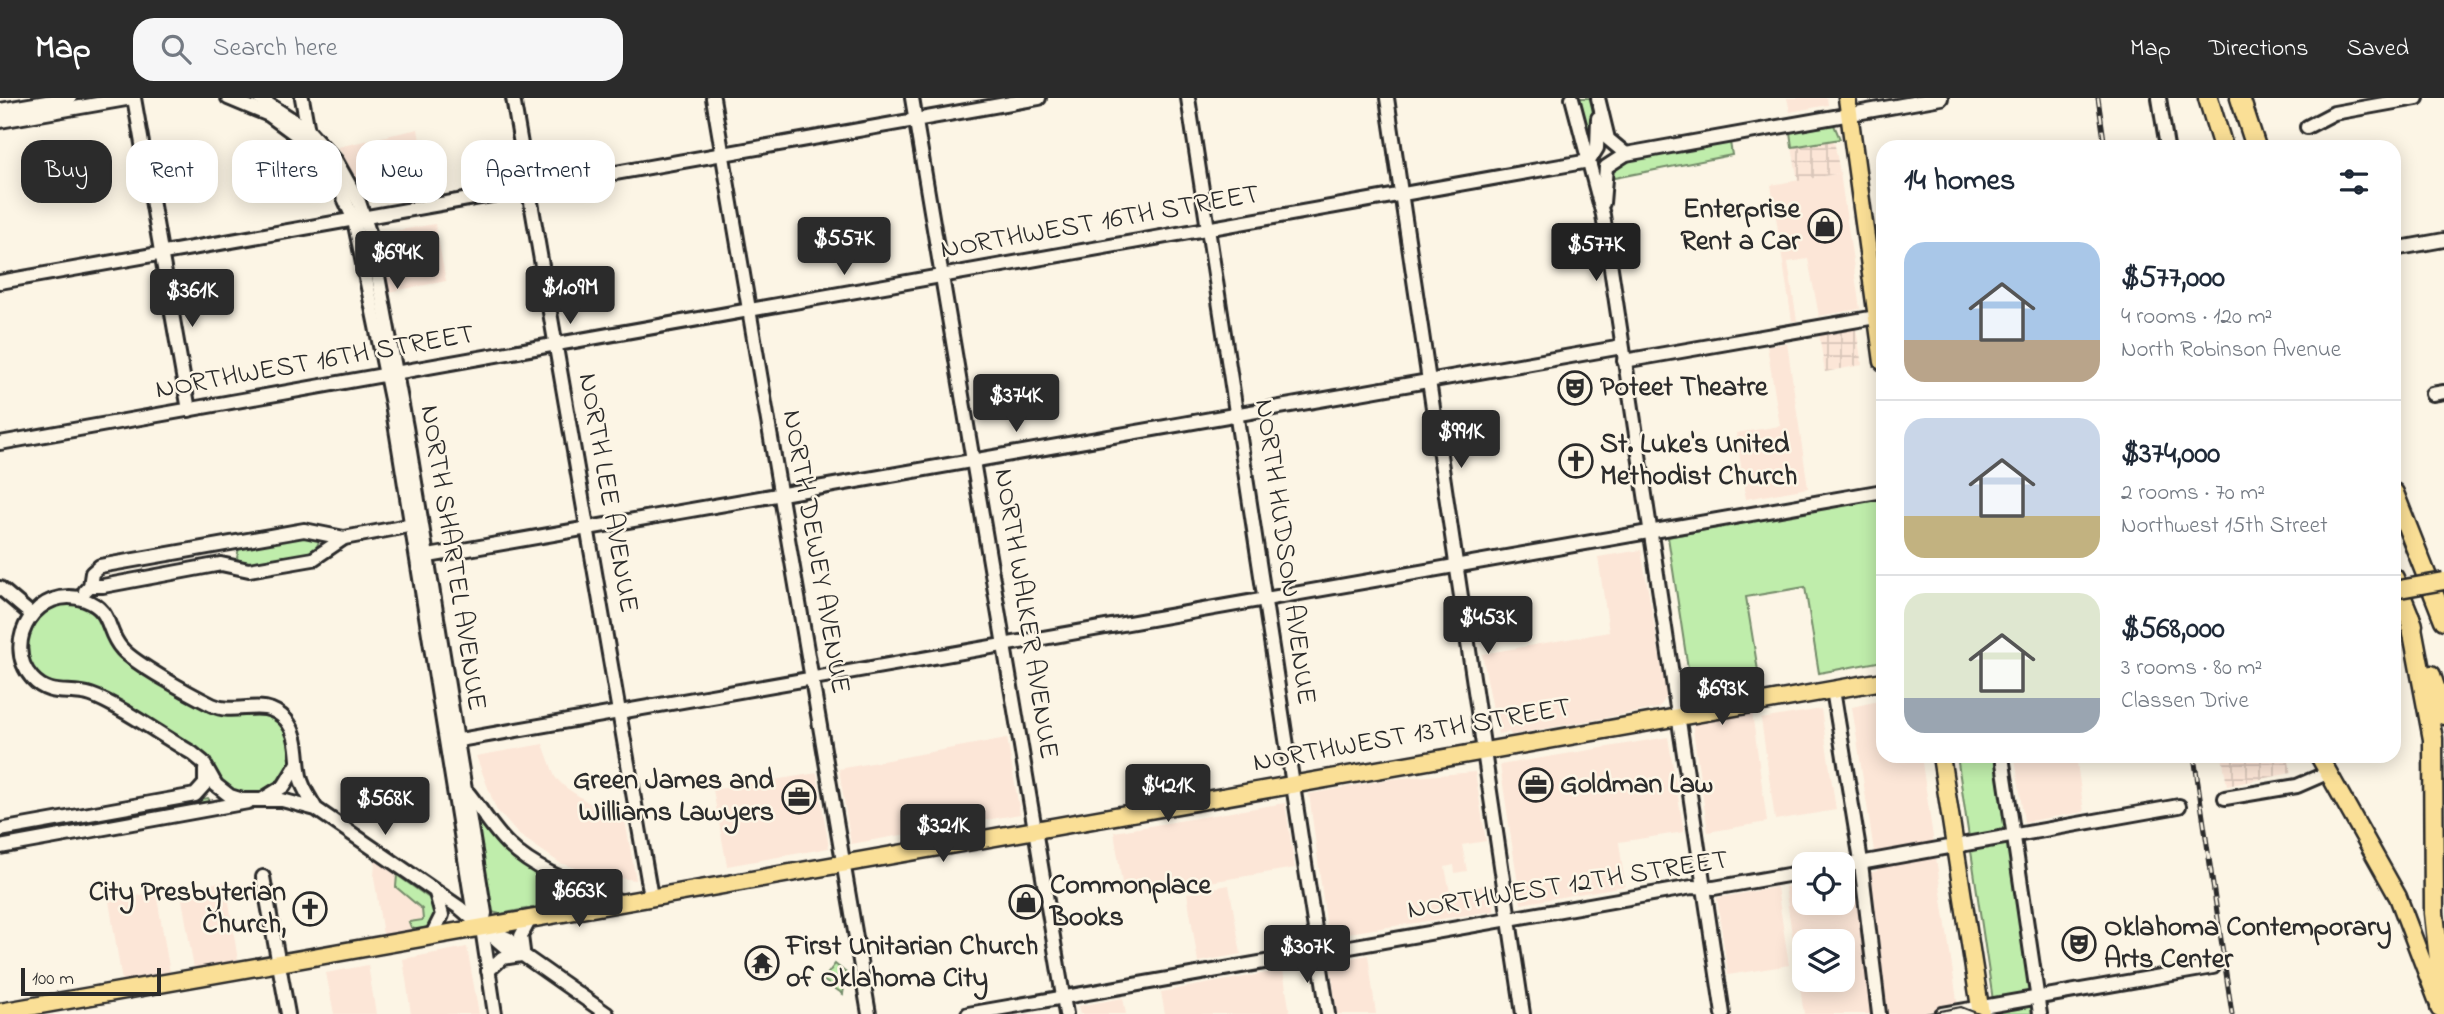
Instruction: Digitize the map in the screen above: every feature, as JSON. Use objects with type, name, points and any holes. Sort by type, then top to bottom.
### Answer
[{"type":"highway","points":[[2208,98],[2221,140]]},
{"type":"highway","points":[[2240,98],[2254,140]]},
{"type":"highway","points":[[2401,511],[2444,620]]},
{"type":"highway","points":[[2401,595],[2444,715]]},
{"type":"highway","points":[[2410,617],[2434,747],[2434,913],[2441,979],[2440,1011]]},
{"type":"main road","points":[[1847,98],[1876,310]]},
{"type":"main road","points":[[2401,589],[2444,581]]},
{"type":"main road","name":"NORTHWEST 13TH STREET","points":[[0,1012],[431,937],[478,924],[530,919],[1876,682]]},
{"type":"main road","points":[[1942,763],[1980,1011]]},
{"type":"main road","points":[[2322,763],[2398,897],[2440,1011]]},
{"type":"street","points":[[0,110],[70,98]]},
{"type":"street","points":[[0,121],[133,98],[189,410]]},
{"type":"street","points":[[228,98],[269,115],[303,140]]},
{"type":"street","points":[[258,98],[307,129]]},
{"type":"street","name":"NORTH SHARTEL AVENUE","points":[[302,98],[309,140]]},
{"type":"street","name":"NORTH LEE AVENUE","points":[[513,98],[520,140]]},
{"type":"street","name":"NORTH DEWEY AVENUE","points":[[713,98],[869,1014]]},
{"type":"street","name":"NORTH WALKER AVENUE","points":[[912,98],[975,458],[1066,1014]]},
{"type":"street","points":[[615,173],[1039,98]]},
{"type":"street","name":"NORTH HUDSON AVENUE","points":[[1188,98],[1328,1014]]},
{"type":"street","points":[[1387,98],[1431,379],[1523,1014]]},
{"type":"street","points":[[1572,98],[1603,215],[1723,1014]]},
{"type":"street","points":[[1603,215],[1606,167],[1626,154],[1941,98]]},
{"type":"street","points":[[2159,98],[2166,140]]},
{"type":"street","points":[[2307,127],[2334,113],[2417,98]]},
{"type":"street","points":[[1589,161],[1598,144],[1598,99]]},
{"type":"street","points":[[1598,99],[1608,139],[1626,154]]},
{"type":"street","name":"NORTH SHARTEL AVENUE","points":[[307,129],[336,161],[359,219],[390,374],[453,742],[466,790],[485,912],[478,924]]},
{"type":"street","name":"NORTHWEST 16TH STREET","points":[[0,443],[1589,161]]},
{"type":"street","name":"NORTH SHARTEL AVENUE","points":[[342,190],[359,219]]},
{"type":"street","points":[[0,282],[461,200]]},
{"type":"street","name":"NORTH LEE AVENUE","points":[[531,203],[651,897]]},
{"type":"street","points":[[2401,248],[2444,240]]},
{"type":"street","points":[[1624,361],[1876,317]]},
{"type":"street","points":[[422,557],[1622,346]]},
{"type":"street","points":[[453,742],[1876,492]]},
{"type":"street","points":[[82,599],[90,586],[92,573],[100,566],[304,530],[344,538],[417,525]]},
{"type":"street","points":[[90,586],[221,565],[249,570],[313,559],[344,538]]},
{"type":"street","points":[[229,543],[233,566]]},
{"type":"street","points":[[0,588],[32,615]]},
{"type":"street","points":[[316,809],[302,784],[293,731],[276,712],[258,705],[224,709],[208,703],[124,651],[105,614],[82,599],[51,601],[32,615],[22,631],[21,654],[27,671],[40,685],[59,694],[95,697],[192,753],[225,794],[258,800],[282,800],[316,809],[440,894],[478,924],[509,939],[523,955],[607,1014]]},
{"type":"street","points":[[1833,690],[1861,863],[1879,1014]]},
{"type":"street","name":"NORTH SHARTEL AVENUE","points":[[453,742],[452,779],[495,1014]]},
{"type":"street","points":[[0,847],[258,800],[284,786],[298,762]]},
{"type":"street","points":[[2004,763],[2040,1014]]},
{"type":"street","points":[[0,830],[195,795],[205,784],[205,766]]},
{"type":"street","points":[[2225,798],[2297,786],[2327,773]]},
{"type":"street","points":[[452,779],[466,790],[498,833],[527,860],[550,873],[622,902]]},
{"type":"street","points":[[1855,864],[2179,806]]},
{"type":"street","points":[[87,814],[90,831]]},
{"type":"street","name":"NORTHWEST 12TH STREET","points":[[968,1014],[1509,919],[1792,874]]},
{"type":"street","points":[[263,877],[288,1014]]},
{"type":"street","points":[[440,894],[459,892],[469,877]]},
{"type":"street","points":[[431,937],[442,915],[440,894]]},
{"type":"street","points":[[523,955],[521,936],[530,919]]},
{"type":"street","points":[[488,971],[502,958],[523,955]]},
{"type":"street","points":[[1942,1014],[1980,1011],[2213,967]]},
{"type":"shaded area","points":[[1787,98],[1827,98],[1828,105],[1790,112]]},
{"type":"shaded area","points":[[418,129],[420,140],[369,140]]},
{"type":"shaded area","points":[[1834,140],[1840,173],[1798,181],[1792,147]]},
{"type":"shaded area","points":[[356,143],[356,179],[342,154],[342,146]]},
{"type":"shaded area","points":[[1840,173],[1860,309],[1819,316],[1808,259],[1788,262],[1797,321],[1792,321],[1771,185]]},
{"type":"shaded area","points":[[435,224],[446,281],[388,292],[377,234]]},
{"type":"shaded area","points":[[1856,328],[1862,365],[1825,372],[1819,334]]},
{"type":"shaded area","points":[[1787,343],[1808,488],[1746,499],[1736,433],[1780,426],[1767,346]]},
{"type":"shaded area","points":[[1641,550],[1667,696],[1659,708],[1511,735],[1509,732],[1498,734],[1482,654],[1609,632],[1598,557]]},
{"type":"shaded area","points":[[1876,702],[1876,763],[1922,763],[1959,1014],[1804,1014],[1801,992],[1855,992],[1855,929],[1792,929],[1792,934],[1785,887],[1792,886],[1792,915],[1855,915],[1855,875],[1877,871],[1852,707]]},
{"type":"shaded area","points":[[1821,709],[1836,810],[1775,820],[1761,719]]},
{"type":"shaded area","points":[[1752,712],[1767,822],[1708,832],[1692,723]]},
{"type":"shaded area","points":[[1668,737],[1684,832],[1619,842],[1625,886],[1521,904],[1500,765]]},
{"type":"shaded area","points":[[1007,738],[1020,814],[851,844],[839,769]]},
{"type":"shaded area","points":[[543,744],[555,777],[565,787],[601,811],[623,810],[636,880],[599,876],[560,863],[518,834],[496,809],[476,756]]},
{"type":"shaded area","points":[[2016,763],[2077,763],[2084,812],[2024,822]]},
{"type":"shaded area","points":[[2223,763],[2289,763],[2291,773],[2227,786]]},
{"type":"shaded area","points":[[1475,772],[1486,841],[1462,845],[1467,871],[1455,873],[1454,865],[1445,867],[1450,892],[1493,884],[1494,911],[1328,936],[1309,794],[1390,779]]},
{"type":"shaded area","points":[[817,773],[829,848],[727,866],[713,790]]},
{"type":"shaded area","points":[[1285,803],[1295,868],[1124,896],[1114,832]]},
{"type":"shaded area","points":[[375,860],[436,903],[428,927],[383,935],[374,877]]},
{"type":"shaded area","points":[[226,882],[238,961],[194,969],[180,887]]},
{"type":"shaded area","points":[[1229,885],[1241,954],[1198,962],[1187,893]]},
{"type":"shaded area","points":[[1777,887],[1789,965],[1728,975],[1717,898]]},
{"type":"shaded area","points":[[156,892],[170,973],[122,981],[109,901]]},
{"type":"shaded area","points":[[467,947],[479,1014],[411,1014],[403,959]]},
{"type":"shaded area","points":[[1368,955],[1376,1014],[1337,1014],[1330,962]]},
{"type":"shaded area","points":[[368,965],[376,1014],[334,1014],[326,973]]},
{"type":"shaded area","points":[[1283,970],[1290,1014],[1165,1014],[1161,992]]},
{"type":"shaded area","points":[[1123,998],[1126,1014],[1080,1014],[1078,1006]]},
{"type":"green space","points":[[1577,98],[1593,98],[1592,140],[1590,139]]},
{"type":"green space","points":[[1834,125],[1840,139],[1792,147],[1790,132]]},
{"type":"green space","points":[[1730,142],[1732,155],[1609,179],[1608,174],[1620,162]]},
{"type":"green space","points":[[1876,498],[1876,662],[1819,673],[1805,587],[1746,597],[1760,683],[1692,695],[1668,537]]},
{"type":"green space","points":[[308,534],[319,541],[314,554],[248,565],[241,564],[237,558],[239,547]]},
{"type":"green space","points":[[70,603],[95,613],[112,644],[127,660],[195,702],[215,712],[260,712],[278,719],[286,730],[292,753],[285,775],[262,794],[248,795],[232,791],[190,758],[98,694],[55,685],[41,679],[31,669],[26,657],[25,645],[29,633],[45,613]]},
{"type":"green space","points":[[1958,763],[1998,763],[2035,1014],[1995,1014]]},
{"type":"green space","points":[[208,798],[212,804],[92,822],[95,817]]},
{"type":"green space","points":[[478,816],[505,849],[533,870],[570,888],[572,900],[500,914],[492,912],[474,819]]},
{"type":"green space","points":[[81,821],[82,827],[0,843],[0,835]]},
{"type":"green space","points":[[397,875],[436,903],[436,920],[428,927],[416,930],[411,927],[409,922],[423,920],[422,909],[396,887]]},
{"type":"green space","points":[[835,964],[846,973],[843,994],[823,980]]},
{"type":"tram line","points":[[1925,1014],[1961,1007],[1979,1014]]},
{"type":"railway","points":[[2098,98],[2104,140]]},
{"type":"railway","points":[[2195,763],[2232,1014]]},
{"type":"place","name":"Enterprise Rent a Car","points":[[1825,226]]},
{"type":"place","name":"Poteet Theatre","points":[[1575,388]]},
{"type":"place","name":"St. Luke's United Methodist Church","points":[[1576,461]]},
{"type":"place","name":"Goldman Law","points":[[1536,785]]},
{"type":"place","name":"Green James and Williams Lawyers","points":[[799,797]]},
{"type":"place","name":"Commonplace Books","points":[[1026,902]]},
{"type":"place","name":"City Presbyterian Church,","points":[[310,909]]},
{"type":"place","name":"Oklahoma Contemporary Arts Center","points":[[2079,944]]},
{"type":"place","name":"First Unitarian Church of Oklahoma City","points":[[762,963]]}]
